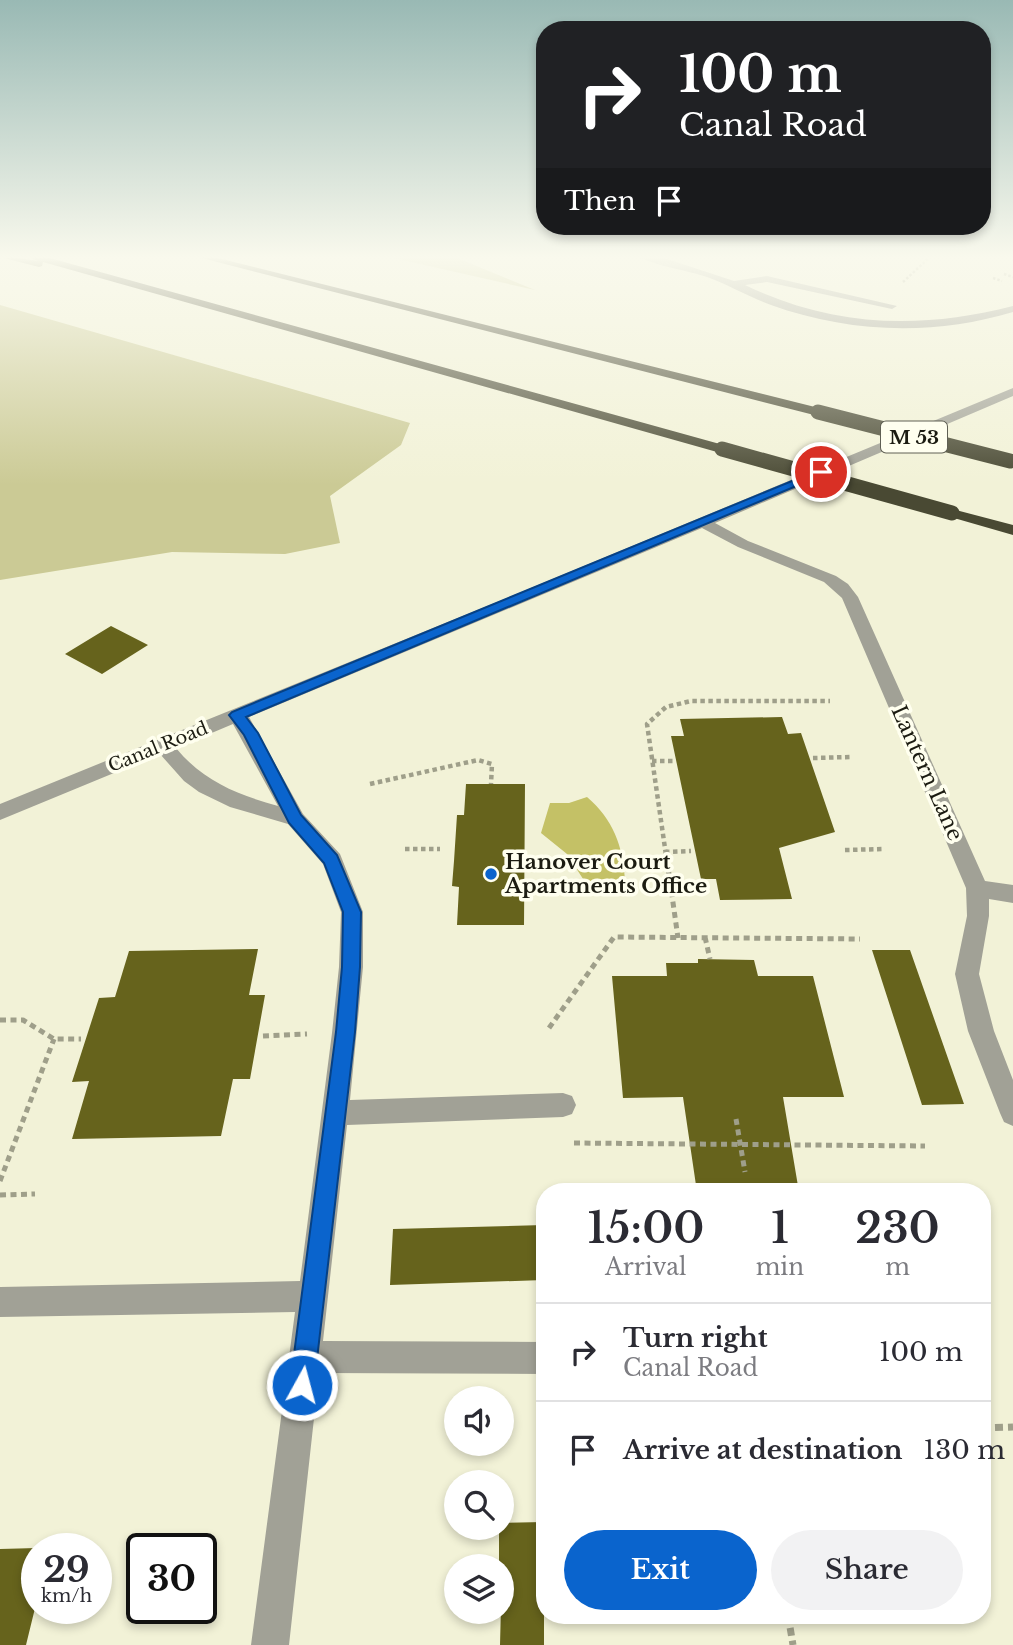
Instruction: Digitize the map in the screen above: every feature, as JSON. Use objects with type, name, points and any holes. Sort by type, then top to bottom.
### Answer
[{"type":"highway","points":[[305,332],[1013,530]]},
{"type":"highway","name":"M 53","points":[[499,332],[1011,461]]},
{"type":"street","name":"Canal Road","points":[[0,812],[1013,392]]},
{"type":"street","name":"Lantern Lane","points":[[702,522],[722,534],[830,579],[850,597],[977,888],[978,916],[967,974],[981,1031],[1013,1113]]},
{"type":"street","points":[[237,715],[250,733],[295,819],[332,860],[352,912],[351,967],[336,1113],[270,1645]]},
{"type":"street","points":[[163,745],[179,766],[221,797],[295,819]]},
{"type":"street","points":[[977,888],[1013,894]]},
{"type":"street","points":[[336,1113],[563,1105]]},
{"type":"street","points":[[0,1303],[314,1296]]},
{"type":"street","points":[[306,1357],[536,1358]]},
{"type":"path","points":[[678,938],[646,724],[655,712],[670,704],[711,700],[830,701]]},
{"type":"path","points":[[813,758],[851,757]]},
{"type":"path","points":[[370,784],[478,760],[492,764],[491,784]]},
{"type":"path","points":[[652,761],[673,761]]},
{"type":"path","points":[[405,849],[440,849]]},
{"type":"path","points":[[845,850],[885,849]]},
{"type":"path","points":[[665,852],[691,851]]},
{"type":"path","points":[[549,1028],[614,937],[860,939]]},
{"type":"path","points":[[705,937],[710,959]]},
{"type":"path","points":[[0,1020],[23,1020],[54,1039],[80,1039]]},
{"type":"path","points":[[262,1035],[316,1034]]},
{"type":"path","points":[[0,1181],[54,1039]]},
{"type":"path","points":[[736,1119],[745,1172]]},
{"type":"path","points":[[574,1143],[925,1146]]},
{"type":"path","points":[[0,1195],[35,1194]]},
{"type":"path","points":[[991,1428],[1013,1427]]},
{"type":"path","points":[[790,1624],[793,1645]]},
{"type":"shaded area","points":[[0,332],[93,332],[410,423],[401,445],[330,496],[340,543],[285,554],[172,552],[0,580]]},
{"type":"shaded area","points":[[587,797],[604,814],[615,834],[622,856],[625,880],[585,882],[567,854],[541,833],[550,803],[569,803]]},
{"type":"building","points":[[111,626],[148,645],[102,674],[65,654]]},
{"type":"building","points":[[782,717],[788,734],[801,733],[835,832],[779,848],[792,899],[720,900],[716,879],[701,879],[671,736],[684,736],[680,719]]},
{"type":"building","points":[[466,784],[525,784],[524,925],[457,925],[459,887],[452,886],[457,815],[464,815]]},
{"type":"building","points":[[258,949],[249,995],[265,995],[250,1079],[233,1079],[221,1136],[72,1139],[89,1081],[72,1082],[99,998],[115,997],[129,951]]},
{"type":"building","points":[[872,950],[910,950],[964,1104],[922,1105]]},
{"type":"building","points":[[698,959],[754,960],[758,976],[813,976],[844,1097],[783,1097],[797,1183],[696,1183],[683,1097],[623,1098],[612,976],[667,976],[666,963],[698,963]]},
{"type":"building","points":[[536,1225],[536,1280],[390,1285],[393,1229]]},
{"type":"building","points":[[536,1522],[536,1624],[544,1624],[544,1645],[500,1645],[501,1624],[514,1624],[514,1554],[499,1554],[499,1540],[514,1540],[514,1523]]},
{"type":"building","points":[[21,1548],[21,1624],[31,1624],[26,1645],[0,1645],[0,1549]]},
{"type":"place","name":"Hanover Court Apartments Office","points":[[491,874]]},
{"type":"route","points":[[302,1385],[345,1032],[351,967],[352,912],[332,860],[295,819],[250,733],[237,715],[821,472]]}]
